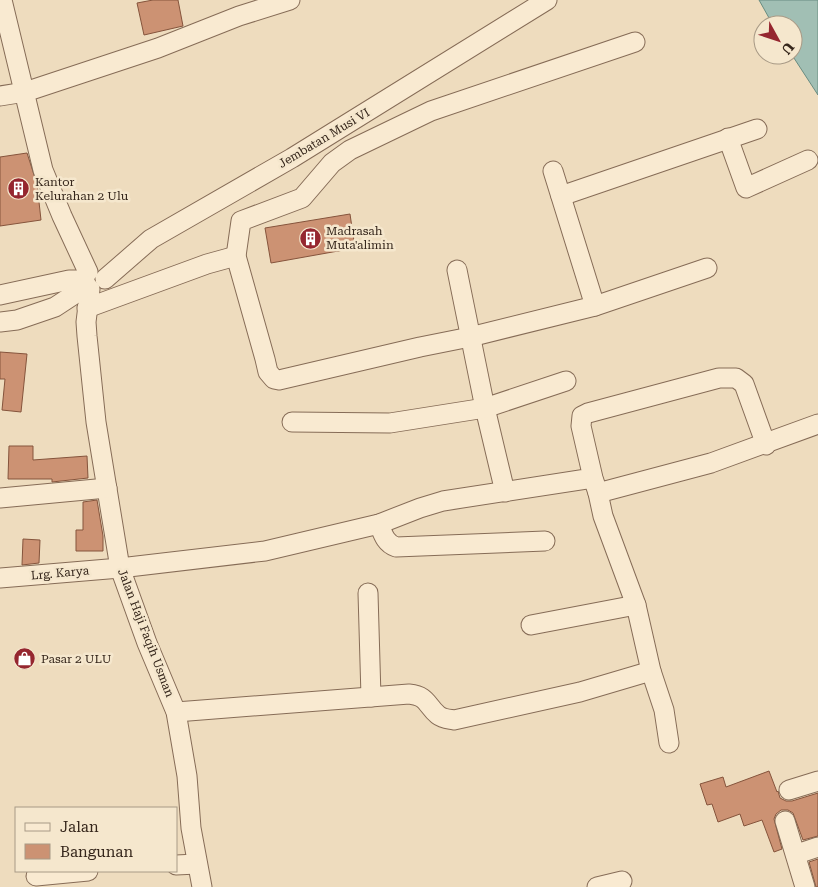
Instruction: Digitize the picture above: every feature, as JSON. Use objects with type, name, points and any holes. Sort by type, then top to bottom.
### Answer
[{"type":"street","name":"Jalan Haji Faqih Usman","points":[[2,0],[43,170],[91,281],[86,322],[98,430],[120,568],[147,642],[176,712],[187,776],[191,828],[202,887]]},
{"type":"street","points":[[0,96],[25,92],[158,48],[238,8],[290,0]]},
{"type":"street","name":"Jembatan Musi VI","points":[[0,322],[17,320],[55,307],[151,240],[292,158],[547,0]]},
{"type":"street","points":[[636,42],[431,111],[350,150],[332,163],[302,198],[241,221],[236,256],[268,372],[274,379],[279,380],[470,337],[595,306],[707,268]]},
{"type":"street","points":[[561,196],[756,128]]},
{"type":"street","points":[[728,138],[746,188],[808,160]]},
{"type":"street","points":[[553,171],[595,306]]},
{"type":"street","points":[[88,308],[207,264],[236,256]]},
{"type":"street","points":[[458,270],[485,408],[505,492]]},
{"type":"street","points":[[0,295],[69,280],[91,281]]},
{"type":"street","points":[[669,743],[664,710],[651,671],[636,605],[603,516],[581,426],[582,416],[718,378],[736,378],[744,384],[766,445]]},
{"type":"street","points":[[292,422],[390,423],[485,408],[566,381]]},
{"type":"street","name":"Lrg. Karya","points":[[0,578],[120,568],[264,551],[380,524],[411,511],[443,501],[505,492],[596,485],[711,464],[818,424]]},
{"type":"street","points":[[0,498],[107,488]]},
{"type":"street","points":[[380,524],[385,539],[396,547],[545,541]]},
{"type":"street","points":[[368,593],[372,697]]},
{"type":"street","points":[[531,626],[636,605]]},
{"type":"street","points":[[176,712],[417,695],[424,698],[439,716],[454,720],[580,692],[651,671]]},
{"type":"street","points":[[789,790],[818,781]]},
{"type":"street","points":[[786,821],[805,887]]},
{"type":"street","points":[[797,854],[818,848]]},
{"type":"street","points":[[178,865],[197,864]]},
{"type":"street","points":[[36,876],[78,872]]},
{"type":"street","points":[[597,887],[622,881]]},
{"type":"water","points":[[759,0],[818,0],[818,95],[798,65],[803,65],[803,15],[767,15]]},
{"type":"building","points":[[153,0],[178,0],[183,26],[144,35],[137,3]]},
{"type":"building","name":"Kantor Kelurahan 2 Ulu","points":[[27,153],[37,184],[41,220],[0,226],[0,157]]},
{"type":"building","name":"Madrasah Muta'alimin","points":[[350,214],[355,248],[271,263],[265,228]]},
{"type":"building","points":[[0,352],[27,354],[21,412],[2,410],[5,379],[0,379]]},
{"type":"building","points":[[9,446],[33,446],[33,460],[87,456],[88,478],[52,482],[52,479],[8,479]]},
{"type":"building","points":[[97,500],[103,536],[103,551],[76,551],[76,530],[83,530],[83,502]]},
{"type":"building","points":[[23,539],[40,540],[39,563],[22,565]]},
{"type":"building","points":[[769,771],[780,798],[786,801],[818,793],[818,836],[803,840],[793,813],[788,810],[781,810],[774,819],[782,849],[774,852],[762,820],[744,826],[740,814],[718,822],[712,804],[707,805],[700,784],[723,777],[726,787]]},
{"type":"building","points":[[818,859],[818,887],[816,887],[809,862]]},
{"type":"place","name":"Kantor Kelurahan 2 Ulu","points":[[19,189]]},
{"type":"place","name":"Madrasah Muta'alimin","points":[[310,238]]},
{"type":"place","name":"Pasar 2 ULU","points":[[25,659]]}]
